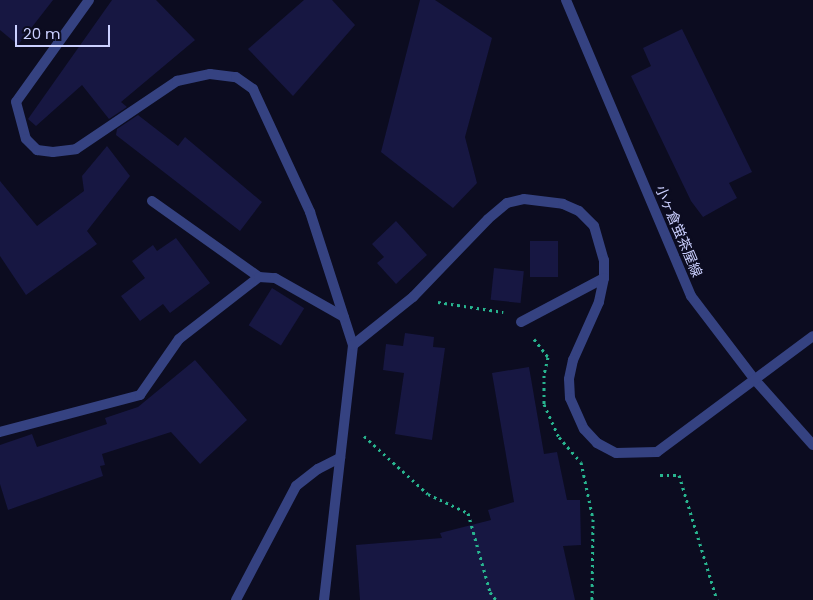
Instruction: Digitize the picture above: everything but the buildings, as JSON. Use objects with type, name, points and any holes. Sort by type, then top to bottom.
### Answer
[{"type":"street","points":[[89,0],[16,102],[26,139],[37,150],[53,152],[76,149],[177,81],[210,74],[236,77],[252,89],[310,212],[353,345],[324,600]]},
{"type":"street","name":"小ヶ倉蛍茶屋線","points":[[566,0],[692,296],[755,380],[813,445]]},
{"type":"street","points":[[353,345],[413,298],[488,219],[507,203],[524,199],[544,200],[579,211],[594,226],[604,260],[604,278],[599,302],[572,360],[569,379],[576,415],[597,443],[616,453],[657,452],[813,336]]},
{"type":"street","points":[[152,200],[259,277],[275,278],[344,317]]},
{"type":"street","points":[[0,432],[140,395],[179,339],[259,277]]},
{"type":"street","points":[[521,322],[604,278]]},
{"type":"street","points":[[236,600],[296,486],[318,469],[340,458]]},
{"type":"path","points":[[413,298],[504,312],[521,322],[548,357],[544,375],[544,404],[559,437],[581,462],[593,519],[592,600]]},
{"type":"path","points":[[345,419],[428,494],[468,513],[490,592],[496,600]]},
{"type":"path","points":[[581,462],[590,464]]},
{"type":"path","points":[[651,474],[678,475],[716,600]]}]
